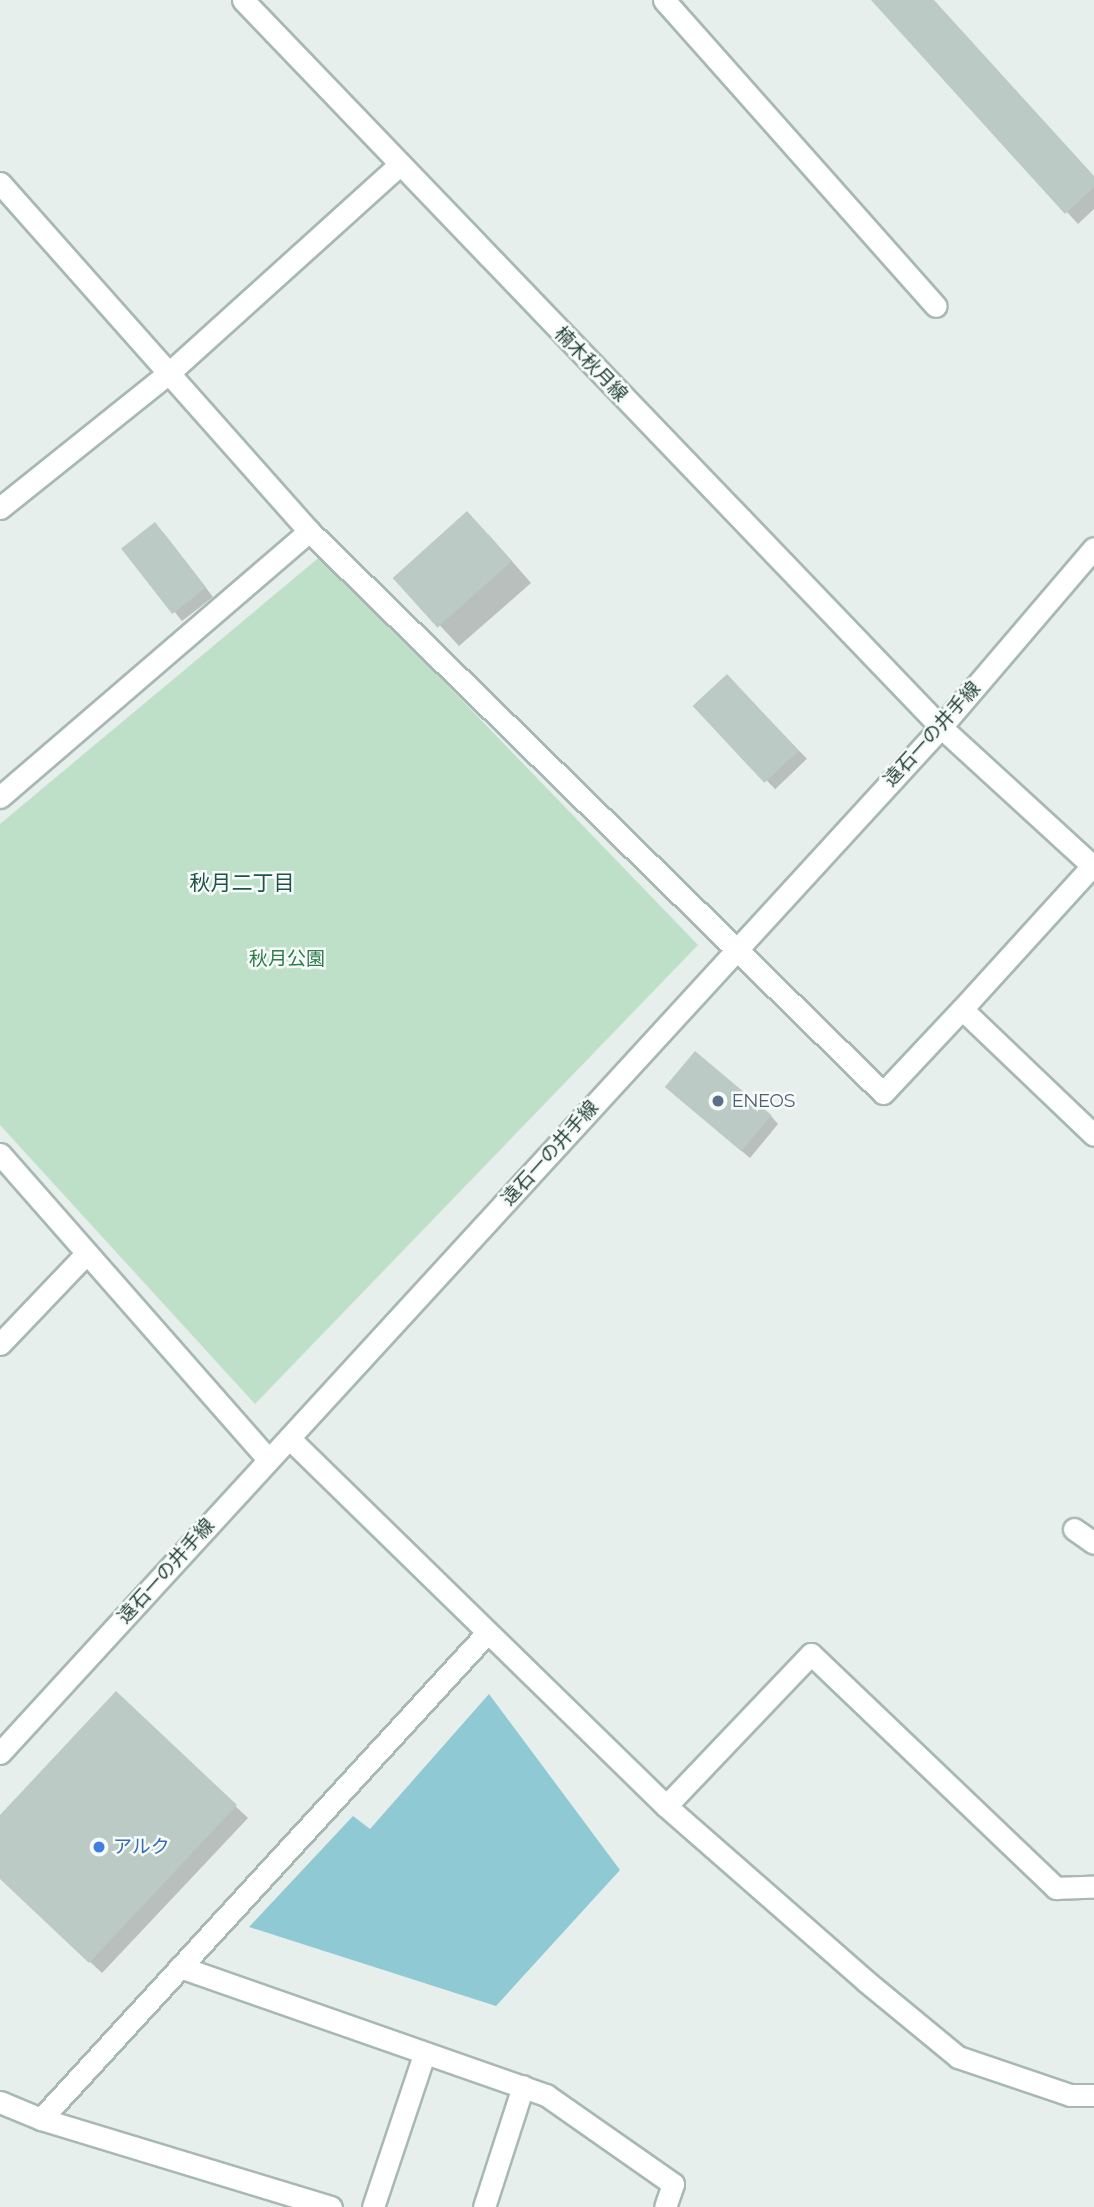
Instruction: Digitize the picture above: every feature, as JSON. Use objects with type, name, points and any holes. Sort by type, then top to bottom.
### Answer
[{"type":"street","name":"楠木秋月線","points":[[243,0],[941,727],[1093,867]]},
{"type":"street","points":[[664,0],[936,306]]},
{"type":"street","points":[[0,508],[170,372],[399,165]]},
{"type":"street","points":[[0,183],[309,531],[883,1093],[1093,867]]},
{"type":"street","points":[[0,797],[309,531]]},
{"type":"street","name":"遠石一の井手線","points":[[0,1753],[941,727],[1094,548]]},
{"type":"street","points":[[962,1009],[1094,1135]]},
{"type":"street","points":[[0,1154],[268,1459]]},
{"type":"street","points":[[0,1344],[86,1254]]},
{"type":"street","points":[[289,1438],[666,1806],[958,2057],[1070,2095],[1094,2095]]},
{"type":"street","points":[[1074,1529],[1094,1544]]},
{"type":"street","points":[[41,2119],[487,1633]]},
{"type":"street","points":[[666,1806],[811,1654],[1056,1888],[1094,1887]]},
{"type":"street","points":[[180,1967],[424,2055],[546,2095],[673,2184],[665,2207]]},
{"type":"street","points":[[373,2207],[424,2055]]},
{"type":"street","points":[[484,2207],[523,2086]]},
{"type":"street","points":[[0,2102],[41,2119],[331,2207]]},
{"type":"green space","name":"秋月公園","points":[[322,555],[698,945],[255,1404],[0,1125],[0,824]]},
{"type":"water","points":[[489,1694],[620,1870],[496,2006],[249,1927],[353,1816],[370,1829]]},
{"type":"building","points":[[871,0],[934,0],[1094,176],[1094,187],[1065,214]]},
{"type":"building","points":[[467,511],[512,561],[438,628],[393,578]]},
{"type":"building","points":[[155,522],[206,587],[172,614],[121,548]]},
{"type":"building","points":[[727,674],[799,751],[764,783],[693,706]]},
{"type":"building","name":"ENEOS","points":[[695,1051],[772,1115],[741,1151],[665,1087]]},
{"type":"building","name":"アルク","points":[[116,1691],[237,1805],[89,1963],[0,1879],[0,1815]]},
{"type":"place","name":"ENEOS","points":[[718,1101]]},
{"type":"place","name":"アルク","points":[[99,1847]]},
{"type":"district","name":"秋月二丁目","points":[[242,883]]}]
